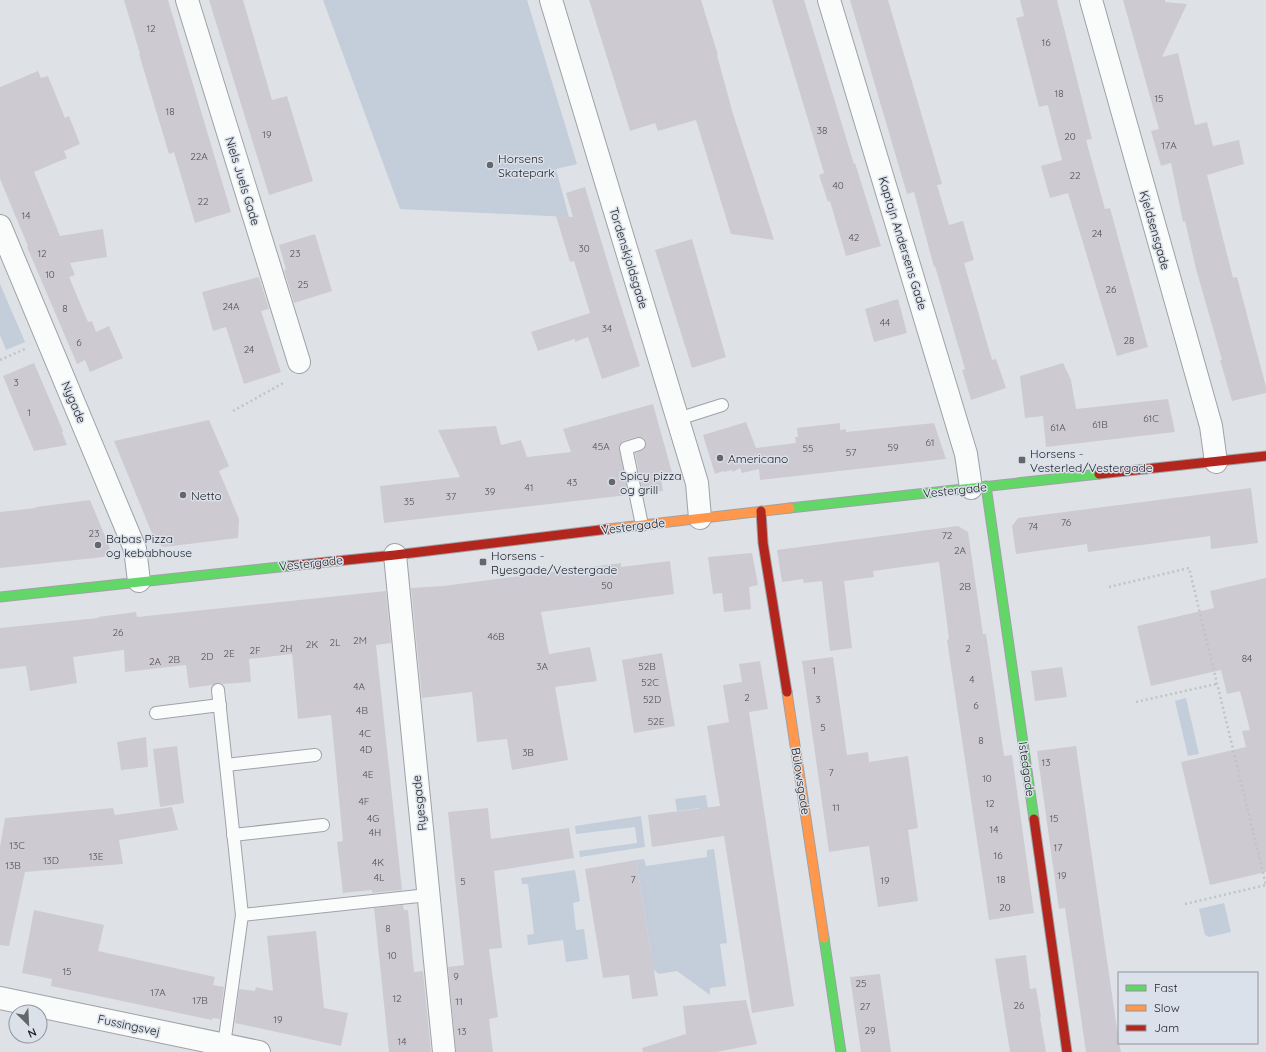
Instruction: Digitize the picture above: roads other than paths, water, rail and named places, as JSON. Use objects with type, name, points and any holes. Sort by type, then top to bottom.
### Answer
[{"type":"main road","name":"Vestergade","points":[[0,597],[139,581],[395,555],[761,511],[1266,456]]},
{"type":"main road","name":"Istedgade","points":[[979,487],[1067,1052]]},
{"type":"main road","name":"Bülowsgade","points":[[761,511],[763,543],[776,618],[841,1052]]},
{"type":"street","name":"Niels Juels Gade","points":[[187,0],[299,362]]},
{"type":"street","name":"Tordenskjoldsgade","points":[[551,0],[697,483],[700,518]]},
{"type":"street","name":"Kaptajn Andersens Gade","points":[[829,0],[966,454],[979,487]]},
{"type":"street","name":"Kjeldsensgade","points":[[1091,0],[1211,426],[1216,462]]},
{"type":"street","name":"Nygade","points":[[0,226],[135,549],[139,581]]},
{"type":"street","name":"Ryesgade","points":[[395,555],[444,1052]]},
{"type":"street","name":"Fussingsvej","points":[[0,998],[259,1052]]},
{"type":"lane","points":[[678,419],[722,405]]},
{"type":"lane","points":[[639,444],[626,448],[642,525]]},
{"type":"lane","points":[[218,690],[242,915],[224,1045]]},
{"type":"lane","points":[[156,714],[220,705]]},
{"type":"lane","points":[[226,765],[315,755]]},
{"type":"lane","points":[[233,835],[323,825]]},
{"type":"lane","points":[[242,915],[428,895]]},
{"type":"place","name":"Horsens Skatepark","points":[[490,165]]},
{"type":"place","name":"Americano","points":[[720,458]]},
{"type":"place","name":"Horsens - Vesterled/Vestergade","points":[[1022,460]]},
{"type":"place","name":"Spicy pizza og grill","points":[[612,482]]},
{"type":"place","name":"Netto","points":[[183,495]]},
{"type":"place","name":"Babas Pizza og kebabhouse","points":[[98,545]]},
{"type":"place","name":"Horsens - Ryesgade/Vestergade","points":[[483,562]]}]
